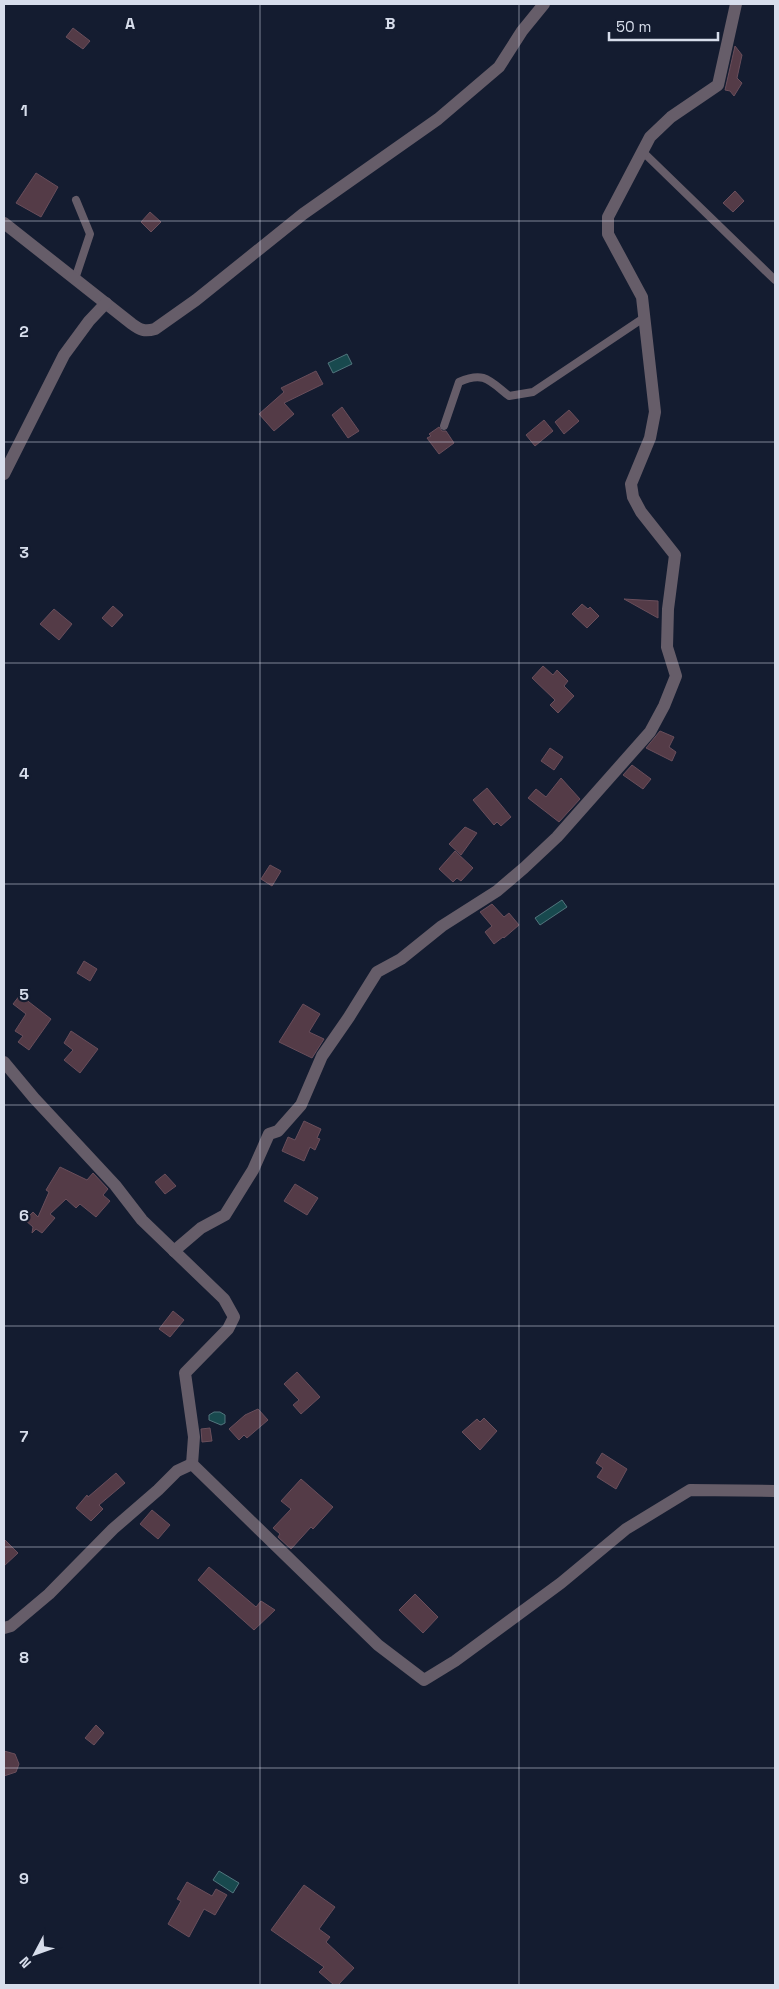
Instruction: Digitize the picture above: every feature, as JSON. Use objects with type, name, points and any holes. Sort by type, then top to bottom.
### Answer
[{"type":"street","points":[[4,223],[139,329],[148,332],[196,300],[303,214],[452,107],[499,67],[522,31],[544,4]]},
{"type":"street","points":[[174,1251],[201,1228],[225,1215],[253,1170],[269,1134],[278,1131],[301,1105],[322,1056],[377,972],[401,958],[442,926],[497,891],[550,843],[650,732],[664,706],[676,676],[667,647],[668,609],[675,555],[641,512],[633,497],[631,484],[650,438],[655,412],[642,297],[608,234],[608,217],[650,137],[671,117],[718,85],[736,4]]},
{"type":"street","points":[[4,474],[64,355],[89,321],[106,303]]},
{"type":"street","points":[[4,1062],[34,1098],[115,1185],[142,1220],[224,1298],[234,1317],[228,1329],[185,1373],[194,1437],[192,1464]]},
{"type":"street","points":[[192,1464],[378,1645],[424,1680],[455,1661],[561,1583],[626,1529],[690,1490],[775,1491]]},
{"type":"street","points":[[4,1628],[11,1626],[49,1594],[113,1529],[177,1471],[192,1464]]},
{"type":"lane","points":[[642,151],[775,280]]},
{"type":"lane","points":[[76,200],[90,234],[76,279]]},
{"type":"lane","points":[[444,426],[459,382],[472,376],[486,377],[509,396],[533,392],[645,317]]},
{"type":"shaded area","points":[[347,354],[352,364],[333,373],[328,363]]},
{"type":"shaded area","points":[[562,900],[567,907],[540,925],[535,918]]},
{"type":"shaded area","points":[[214,1412],[220,1412],[225,1415],[225,1423],[221,1425],[209,1420],[209,1415]]},
{"type":"shaded area","points":[[219,1871],[239,1883],[233,1893],[213,1880]]},
{"type":"building","points":[[73,28],[90,41],[83,49],[66,37]]},
{"type":"building","points":[[735,46],[742,55],[737,78],[742,83],[734,96],[730,91],[725,90]]},
{"type":"building","points":[[36,173],[58,187],[41,217],[16,203]]},
{"type":"building","points":[[735,191],[744,201],[733,212],[723,203]]},
{"type":"building","points":[[150,212],[161,222],[151,232],[141,222]]},
{"type":"building","points":[[316,371],[323,384],[284,403],[294,414],[274,431],[259,414],[284,392],[281,388]]},
{"type":"building","points":[[342,407],[359,431],[348,438],[332,415]]},
{"type":"building","points":[[569,410],[579,421],[564,434],[555,422]]},
{"type":"building","points":[[544,420],[553,431],[535,446],[526,435]]},
{"type":"building","points":[[439,427],[442,431],[446,431],[454,443],[439,454],[427,438],[431,436],[429,434]]},
{"type":"building","points":[[624,599],[658,601],[658,618]]},
{"type":"building","points":[[582,604],[588,609],[590,607],[599,616],[587,628],[572,614]]},
{"type":"building","points":[[113,606],[123,615],[112,627],[102,618]]},
{"type":"building","points":[[54,609],[72,624],[59,640],[40,624]]},
{"type":"building","points":[[543,666],[553,675],[557,670],[568,681],[564,686],[574,696],[558,713],[550,705],[555,700],[532,678]]},
{"type":"building","points":[[660,731],[674,737],[669,747],[676,752],[672,761],[646,748]]},
{"type":"building","points":[[550,748],[563,757],[554,770],[541,761]]},
{"type":"building","points":[[632,765],[651,779],[643,789],[623,775]]},
{"type":"building","points":[[561,778],[580,799],[559,822],[528,798],[536,789],[546,797]]},
{"type":"building","points":[[487,788],[511,817],[501,826],[497,822],[494,825],[473,800]]},
{"type":"building","points":[[465,827],[477,833],[461,855],[449,844]]},
{"type":"building","points":[[455,851],[473,868],[461,881],[457,878],[453,882],[439,869]]},
{"type":"building","points":[[270,865],[281,871],[272,886],[261,879]]},
{"type":"building","points":[[492,904],[504,917],[509,913],[519,925],[494,944],[485,932],[492,926],[480,912]]},
{"type":"building","points":[[84,961],[97,969],[90,981],[77,973]]},
{"type":"building","points":[[20,995],[51,1019],[29,1050],[18,1042],[23,1036],[15,1031],[26,1014],[13,1004]]},
{"type":"building","points":[[303,1004],[320,1014],[309,1032],[324,1039],[312,1058],[279,1042]]},
{"type":"building","points":[[71,1031],[98,1049],[80,1073],[64,1060],[73,1050],[64,1043]]},
{"type":"building","points":[[304,1121],[321,1129],[317,1138],[320,1139],[315,1150],[310,1147],[304,1161],[282,1151],[288,1137],[295,1140]]},
{"type":"building","points":[[60,1167],[87,1180],[93,1173],[108,1189],[103,1195],[110,1201],[96,1217],[80,1204],[76,1208],[66,1199],[50,1214],[55,1218],[42,1233],[36,1229],[32,1233],[33,1227],[25,1220],[33,1212],[38,1217],[49,1192],[46,1190]]},
{"type":"building","points":[[165,1174],[176,1186],[165,1194],[155,1182]]},
{"type":"building","points":[[295,1184],[318,1198],[307,1215],[284,1201]]},
{"type":"building","points":[[173,1311],[184,1320],[170,1337],[159,1329]]},
{"type":"building","points":[[297,1372],[320,1397],[301,1414],[293,1405],[299,1400],[284,1384]]},
{"type":"building","points":[[258,1409],[268,1420],[247,1438],[244,1435],[239,1440],[229,1429],[245,1415]]},
{"type":"building","points":[[484,1418],[497,1431],[480,1450],[462,1432],[477,1419],[480,1422]]},
{"type":"building","points":[[210,1428],[212,1441],[202,1442],[201,1429]]},
{"type":"building","points":[[602,1453],[627,1469],[616,1489],[597,1477],[603,1468],[596,1463]]},
{"type":"building","points":[[116,1473],[125,1483],[99,1505],[103,1509],[91,1521],[76,1508],[87,1495],[88,1497]]},
{"type":"building","points":[[301,1479],[333,1507],[291,1549],[278,1537],[280,1534],[273,1528],[291,1509],[281,1501]]},
{"type":"building","points":[[152,1510],[170,1525],[158,1539],[140,1524]]},
{"type":"building","points":[[4,1539],[18,1553],[4,1566]]},
{"type":"building","points":[[209,1567],[256,1607],[261,1601],[275,1610],[254,1630],[198,1580]]},
{"type":"building","points":[[415,1594],[438,1617],[423,1633],[399,1610]]},
{"type":"building","points":[[96,1725],[104,1733],[94,1745],[85,1738]]},
{"type":"building","points":[[4,1751],[15,1754],[19,1764],[16,1772],[4,1776]]},
{"type":"building","points":[[187,1882],[212,1896],[216,1889],[227,1895],[215,1915],[204,1909],[189,1937],[168,1924],[181,1901],[177,1899]]},
{"type":"building","points":[[304,1885],[335,1907],[319,1929],[330,1937],[326,1942],[354,1968],[338,1985],[334,1985],[319,1972],[324,1967],[271,1930]]}]
